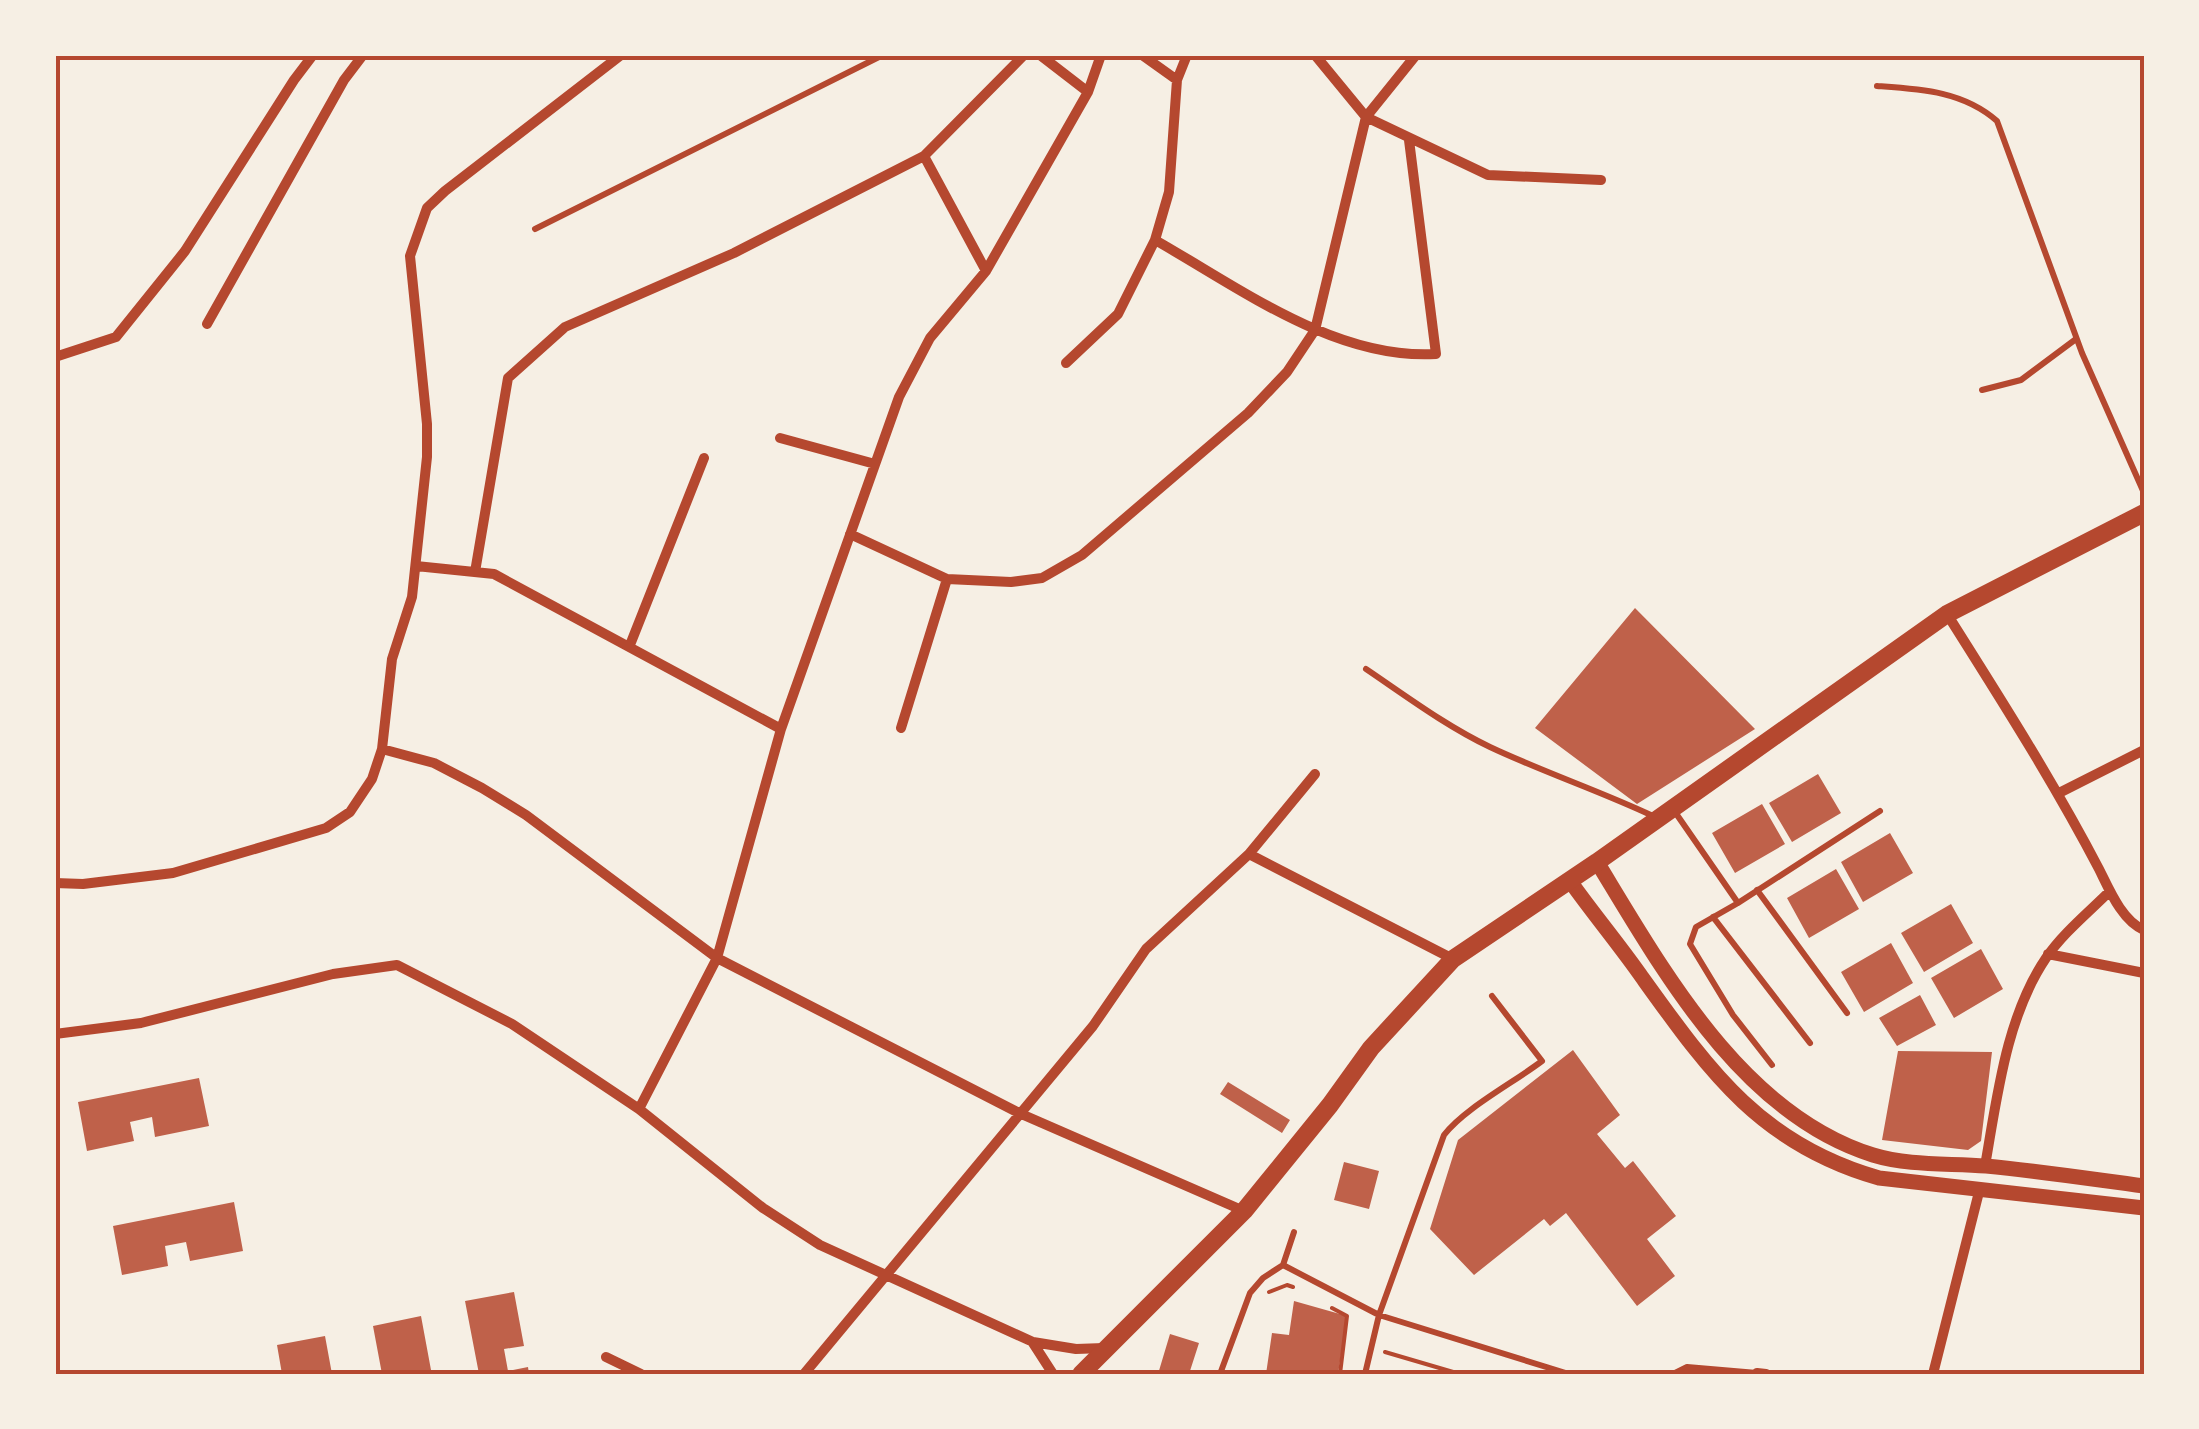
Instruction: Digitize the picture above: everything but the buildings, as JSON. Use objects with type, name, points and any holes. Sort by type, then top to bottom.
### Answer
[{"type":"main road","points":[[1081,1374],[1244,1212],[1381,1036],[1453,959],[1666,814],[1947,614],[2144,514]]},
{"type":"street","points":[[55,358],[116,337],[185,250],[314,55]]},
{"type":"street","points":[[208,324],[344,80],[363,55]]},
{"type":"street","points":[[55,882],[83,884],[173,872],[326,828],[350,812],[362,796],[382,750],[392,659],[412,598],[427,457],[410,265],[416,232],[427,208],[445,191],[622,55]]},
{"type":"street","points":[[475,572],[508,378],[566,327],[752,244],[924,156],[1024,55]]},
{"type":"street","points":[[1040,55],[1088,92]]},
{"type":"street","points":[[639,1108],[717,958],[781,729],[913,366],[930,338],[986,270],[1088,92],[1100,55]]},
{"type":"street","points":[[1142,55],[1177,80]]},
{"type":"street","points":[[1066,363],[1118,314],[1155,240],[1170,192],[1177,80],[1186,55]]},
{"type":"street","points":[[1315,55],[1366,117],[1408,140],[1488,174],[1600,180]]},
{"type":"street","points":[[850,534],[946,579],[1042,578],[1082,556],[1270,392],[1299,357],[1315,330],[1366,117],[1416,55]]},
{"type":"street","points":[[1155,240],[1315,330],[1376,351],[1411,356],[1436,354],[1408,140]]},
{"type":"street","points":[[924,156],[986,270]]},
{"type":"street","points":[[780,438],[875,464]]},
{"type":"street","points":[[630,645],[704,458]]},
{"type":"street","points":[[416,566],[494,574],[781,729]]},
{"type":"street","points":[[902,728],[946,579]]},
{"type":"street","points":[[1947,614],[2059,793],[2110,890],[2131,922],[2144,930]]},
{"type":"street","points":[[382,750],[434,762],[526,815],[717,958],[1019,1113],[1244,1212]]},
{"type":"street","points":[[2059,793],[2144,750]]},
{"type":"street","points":[[804,1374],[1093,1026],[1158,936],[1249,854],[1315,774]]},
{"type":"street","points":[[1249,854],[1453,959]]},
{"type":"street","points":[[1597,862],[1688,1006],[1746,1072],[1792,1112],[1838,1141],[1874,1155],[2144,1186]]},
{"type":"street","points":[[1570,881],[1693,1050],[1738,1099],[1799,1144],[1846,1168],[1879,1178],[2144,1208]]},
{"type":"street","points":[[1985,1166],[1997,1098],[2031,982],[2048,954],[2110,890]]},
{"type":"street","points":[[2048,954],[2144,973]]},
{"type":"street","points":[[55,1034],[141,1023],[333,974],[397,965],[512,1024],[639,1108],[792,1229],[1033,1342],[1076,1349],[1105,1348]]},
{"type":"street","points":[[1930,1184],[1935,1163]]},
{"type":"street","points":[[1932,1374],[1980,1188]]},
{"type":"street","points":[[1033,1342],[1053,1374]]},
{"type":"street","points":[[606,1357],[641,1374]]},
{"type":"street","points":[[1757,1373],[1766,1374]]},
{"type":"lane","points":[[534,229],[883,55]]},
{"type":"lane","points":[[1876,86],[1932,90],[1980,105],[1997,120],[2076,338],[2144,493]]},
{"type":"lane","points":[[1982,390],[2021,380],[2076,338]]},
{"type":"lane","points":[[1366,669],[1489,746],[1666,814],[1738,902]]},
{"type":"lane","points":[[1772,1065],[1733,1015],[1691,947],[1690,937],[1696,927],[1880,812]]},
{"type":"lane","points":[[1757,890],[1848,1013]]},
{"type":"lane","points":[[1713,917],[1810,1043]]},
{"type":"lane","points":[[1365,1374],[1378,1315],[1444,1135],[1457,1118],[1542,1061],[1492,996]]},
{"type":"lane","points":[[1220,1374],[1250,1293],[1263,1278],[1283,1265],[1294,1232]]},
{"type":"lane","points":[[1283,1265],[1378,1315],[1570,1374]]},
{"type":"lane","points":[[1673,1374],[1687,1368],[1757,1373]]},
{"type":"path","points":[[1263,1297],[1287,1286],[1299,1288]]},
{"type":"path","points":[[1331,1307],[1347,1316],[1340,1374]]},
{"type":"path","points":[[1385,1352],[1460,1374]]}]
